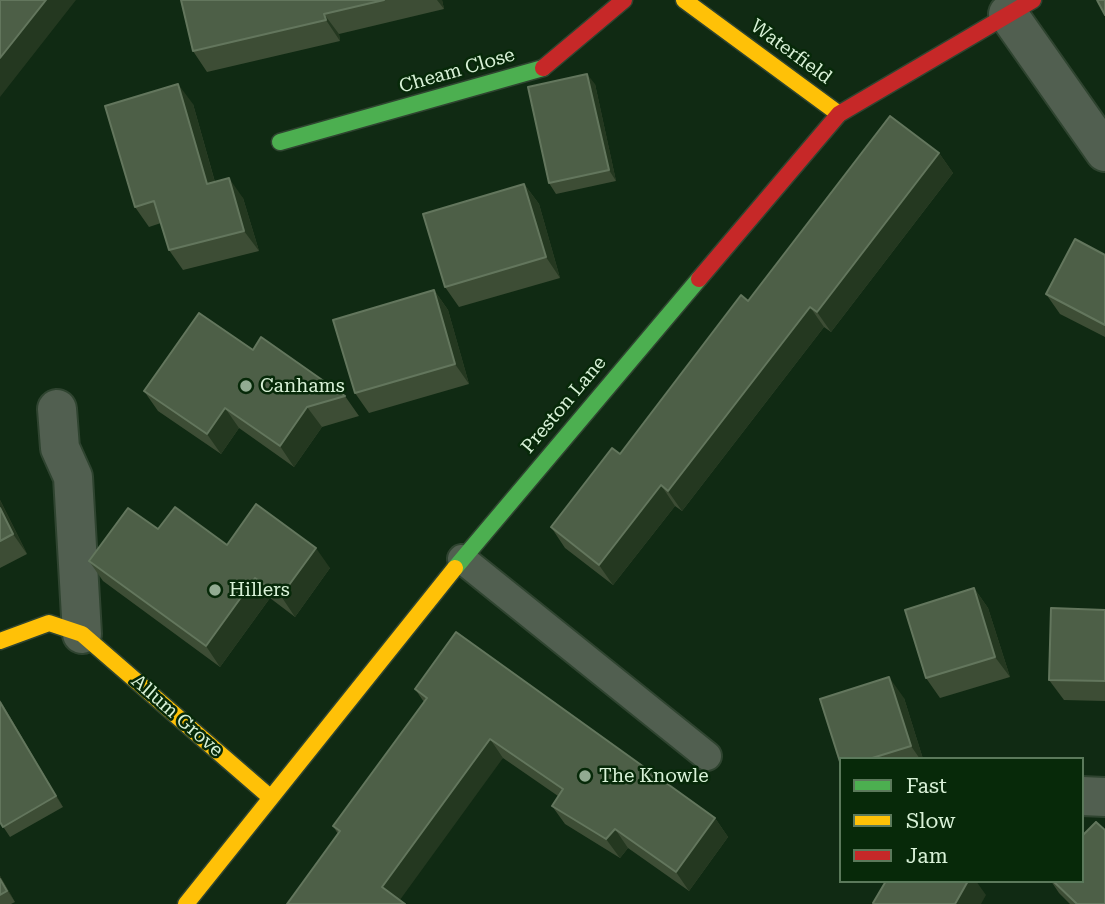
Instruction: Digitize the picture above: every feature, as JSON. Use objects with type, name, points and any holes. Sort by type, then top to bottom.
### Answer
[{"type":"street","name":"Cheam Close","points":[[280,142],[542,69],[624,0]]},
{"type":"street","name":"Waterfield","points":[[684,0],[839,114]]},
{"type":"street","name":"Preston Lane","points":[[186,904],[462,559],[839,114],[1021,7]]},
{"type":"street","points":[[1021,7],[1105,152]]},
{"type":"street","points":[[57,409],[60,447],[73,477],[82,634]]},
{"type":"street","name":"Allum Grove","points":[[0,641],[49,624],[82,634],[271,798]]},
{"type":"street","points":[[1084,796],[1105,797]]},
{"type":"lane","points":[[462,559],[707,756]]},
{"type":"building","points":[[0,0],[46,0],[0,58]]},
{"type":"building","points":[[181,0],[384,0],[324,14],[326,20],[193,51]]},
{"type":"building","points":[[1097,0],[1105,0],[1105,15]]},
{"type":"building","points":[[587,74],[609,170],[549,183],[528,87]]},
{"type":"building","points":[[178,84],[207,184],[229,178],[244,231],[169,250],[154,201],[135,207],[105,106]]},
{"type":"building","points":[[890,116],[939,153],[817,312],[810,307],[668,491],[661,485],[599,565],[551,527],[612,448],[620,454],[741,295],[748,301]]},
{"type":"building","points":[[524,184],[546,257],[445,287],[423,214]]},
{"type":"building","points":[[1075,239],[1105,255],[1105,325],[1046,294]]},
{"type":"building","points":[[434,290],[455,364],[355,393],[333,320]]},
{"type":"building","name":"Canhams","points":[[199,313],[253,350],[261,337],[345,396],[307,407],[280,446],[225,408],[207,434],[144,391]]},
{"type":"building","name":"Hillers","points":[[256,504],[316,548],[281,596],[255,578],[206,646],[89,561],[128,508],[158,529],[175,507],[227,545]]},
{"type":"building","points":[[0,508],[13,534],[0,541]]},
{"type":"building","points":[[974,588],[995,657],[926,678],[905,610]]},
{"type":"building","points":[[1051,608],[1105,610],[1105,681],[1049,680]]},
{"type":"building","name":"The Knowle","points":[[456,632],[715,818],[676,872],[615,829],[606,839],[552,806],[563,789],[490,739],[382,887],[405,904],[287,904],[340,831],[333,826],[427,698],[415,689]]},
{"type":"building","points":[[889,677],[911,746],[875,757],[839,759],[820,699]]},
{"type":"building","points":[[0,702],[56,796],[3,827],[0,822]]},
{"type":"building","points":[[1096,822],[1105,830],[1105,904],[1077,904],[1055,883],[1084,883],[1084,834]]},
{"type":"building","points":[[0,879],[7,891],[0,895]]},
{"type":"building","points":[[885,883],[967,883],[955,904],[873,903]]},
{"type":"traffic: fast","points":[[280,142],[543,68]]},
{"type":"traffic: fast","points":[[455,568],[699,279]]},
{"type":"traffic: slow","points":[[684,0],[839,114]]},
{"type":"traffic: slow","points":[[186,904],[455,568]]},
{"type":"traffic: slow","points":[[0,641],[49,623],[82,634],[271,798]]},
{"type":"traffic: jam","points":[[543,68],[624,0]]},
{"type":"traffic: jam","points":[[699,279],[839,114],[1033,0]]},
{"type":"place","name":"Canhams","points":[[246,386]]},
{"type":"place","name":"Hillers","points":[[215,590]]},
{"type":"place","name":"The Knowle","points":[[585,776]]}]
